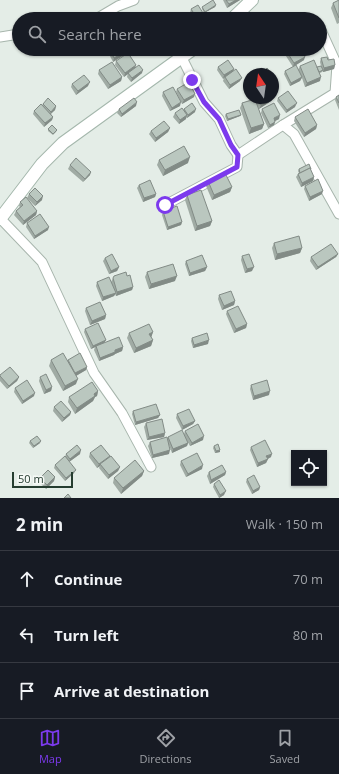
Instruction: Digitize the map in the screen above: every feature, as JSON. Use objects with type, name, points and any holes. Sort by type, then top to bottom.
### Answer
[{"type":"street","points":[[108,12],[118,6],[134,0]]},
{"type":"street","points":[[239,12],[252,0]]},
{"type":"street","points":[[0,37],[12,35]]},
{"type":"street","points":[[238,155],[335,93],[337,65],[327,43]]},
{"type":"street","points":[[151,467],[122,413],[94,373],[42,262],[0,218],[42,164],[63,144],[184,56]]},
{"type":"street","points":[[165,205],[237,167],[238,155],[231,145],[219,119],[204,102],[182,58]]},
{"type":"street","points":[[283,125],[294,134],[339,214]]},
{"type":"building","points":[[213,0],[216,5],[205,12],[202,7]]},
{"type":"building","points":[[226,0],[236,0],[229,4]]},
{"type":"building","points":[[339,0],[339,18],[333,3]]},
{"type":"building","points":[[198,5],[202,12],[193,12],[191,9]]},
{"type":"building","points":[[124,56],[130,56],[136,65],[125,73],[116,61]]},
{"type":"building","points":[[290,56],[304,56],[305,57],[294,63]]},
{"type":"building","points":[[327,57],[328,60],[334,59],[335,65],[324,68],[321,58]]},
{"type":"building","points":[[228,60],[234,69],[224,75],[218,67]]},
{"type":"building","points":[[314,60],[321,77],[307,83],[300,66]]},
{"type":"building","points":[[112,62],[122,77],[110,85],[99,70]]},
{"type":"building","points":[[139,65],[143,70],[132,78],[128,73]]},
{"type":"building","points":[[296,65],[302,77],[291,83],[285,71]]},
{"type":"building","points":[[321,66],[323,70],[319,72],[317,67]]},
{"type":"building","points":[[236,69],[242,78],[230,85],[225,77]]},
{"type":"building","points":[[84,75],[90,82],[78,91],[72,84]]},
{"type":"building","points":[[189,82],[195,94],[184,100],[177,89]]},
{"type":"building","points":[[173,87],[181,102],[172,108],[163,92]]},
{"type":"building","points":[[288,91],[297,103],[287,110],[279,97]]},
{"type":"building","points":[[339,95],[339,103],[336,97]]},
{"type":"building","points":[[48,98],[56,106],[51,112],[43,104]]},
{"type":"building","points":[[134,98],[137,102],[122,114],[119,109]]},
{"type":"building","points":[[192,103],[196,109],[188,115],[184,109]]},
{"type":"building","points":[[242,103],[257,104],[264,124],[251,128]]},
{"type":"building","points":[[41,104],[53,117],[45,123],[34,111]]},
{"type":"building","points":[[274,104],[280,115],[274,118],[275,122],[270,125],[262,109]]},
{"type":"building","points":[[182,108],[187,115],[180,120],[175,113]]},
{"type":"building","points":[[308,109],[317,125],[305,133],[295,117]]},
{"type":"building","points":[[239,110],[241,115],[228,119],[226,114]]},
{"type":"building","points":[[164,121],[170,128],[156,138],[151,131]]},
{"type":"building","points":[[52,125],[57,130],[53,134],[48,129]]},
{"type":"building","points":[[184,146],[190,157],[165,170],[159,160]]},
{"type":"building","points":[[76,158],[91,172],[85,179],[70,165]]},
{"type":"building","points":[[309,164],[311,169],[310,168],[300,173],[299,169]]},
{"type":"building","points":[[310,168],[314,177],[302,183],[298,174]]},
{"type":"building","points":[[225,173],[232,187],[214,195],[208,181]]},
{"type":"building","points":[[318,179],[323,191],[310,197],[305,186]]},
{"type":"building","points":[[150,180],[156,194],[144,198],[139,185]]},
{"type":"building","points":[[35,188],[43,196],[37,202],[29,194]]},
{"type":"building","points":[[201,190],[212,221],[197,226],[187,195]]},
{"type":"building","points":[[26,197],[37,211],[24,221],[16,211],[23,205],[20,202]]},
{"type":"building","points":[[177,206],[182,222],[168,227],[163,211]]},
{"type":"building","points":[[40,214],[49,227],[35,236],[27,223]]},
{"type":"building","points":[[299,236],[302,248],[277,254],[274,243]]},
{"type":"building","points":[[331,244],[338,254],[318,267],[311,257]]},
{"type":"building","points":[[112,254],[119,267],[111,271],[105,258]]},
{"type":"building","points":[[249,254],[254,267],[247,269],[242,256]]},
{"type":"building","points":[[202,255],[207,267],[190,273],[186,261]]},
{"type":"building","points":[[173,264],[177,276],[151,284],[147,272]]},
{"type":"building","points":[[126,272],[127,276],[130,275],[133,287],[117,292],[113,278],[114,276]]},
{"type":"building","points":[[109,277],[116,293],[103,297],[97,282]]},
{"type":"building","points":[[231,291],[235,301],[224,306],[219,295]]},
{"type":"building","points":[[100,302],[106,315],[92,321],[86,308]]},
{"type":"building","points":[[238,306],[247,324],[236,329],[227,311]]},
{"type":"building","points":[[98,323],[106,340],[93,346],[85,329]]},
{"type":"building","points":[[149,324],[153,332],[149,334],[153,340],[136,348],[129,333]]},
{"type":"building","points":[[207,333],[209,340],[194,345],[192,338]]},
{"type":"building","points":[[119,337],[123,347],[100,358],[96,346]]},
{"type":"building","points":[[63,353],[78,379],[65,386],[51,360]]},
{"type":"building","points":[[80,353],[87,367],[75,373],[68,360]]},
{"type":"building","points":[[10,367],[19,377],[9,386],[0,375]]},
{"type":"building","points":[[46,374],[52,387],[46,390],[40,377]]},
{"type":"building","points":[[27,380],[35,393],[23,401],[15,388]]},
{"type":"building","points":[[267,380],[270,391],[254,396],[251,385]]},
{"type":"building","points":[[92,382],[98,391],[94,394],[95,396],[77,408],[69,397]]},
{"type":"building","points":[[61,401],[71,412],[64,418],[54,407]]},
{"type":"building","points":[[156,404],[160,415],[136,422],[133,411]]},
{"type":"building","points":[[189,409],[195,421],[183,426],[177,414]]},
{"type":"building","points":[[162,419],[165,433],[149,437],[146,423]]},
{"type":"building","points":[[198,424],[204,436],[192,443],[185,431]]},
{"type":"building","points":[[182,430],[188,443],[173,449],[168,437]]},
{"type":"building","points":[[37,436],[41,441],[34,446],[30,441]]},
{"type":"building","points":[[167,437],[170,450],[153,455],[150,442]]},
{"type":"building","points":[[265,440],[272,454],[266,456],[268,459],[258,463],[251,447]]},
{"type":"building","points":[[218,444],[220,450],[216,451],[214,446]]},
{"type":"building","points":[[77,445],[81,450],[70,459],[66,454]]},
{"type":"building","points":[[101,445],[110,456],[99,464],[90,453]]},
{"type":"building","points":[[197,453],[203,465],[188,474],[181,461]]},
{"type":"building","points":[[65,456],[76,470],[66,478],[55,465]]},
{"type":"building","points":[[111,456],[120,467],[109,475],[100,464]]},
{"type":"building","points":[[135,460],[144,471],[123,488],[114,478]]},
{"type":"building","points":[[222,465],[226,472],[211,480],[209,472]]},
{"type":"building","points":[[48,470],[55,477],[47,485],[40,478]]},
{"type":"building","points":[[254,475],[260,487],[253,491],[247,479]]},
{"type":"building","points":[[219,480],[226,491],[220,495],[214,484]]},
{"type":"building","points":[[68,494],[71,498],[64,498]]},
{"type":"route","points":[[165,205],[215,180],[237,167],[238,155],[231,145],[219,119],[204,102],[192,80]]}]
